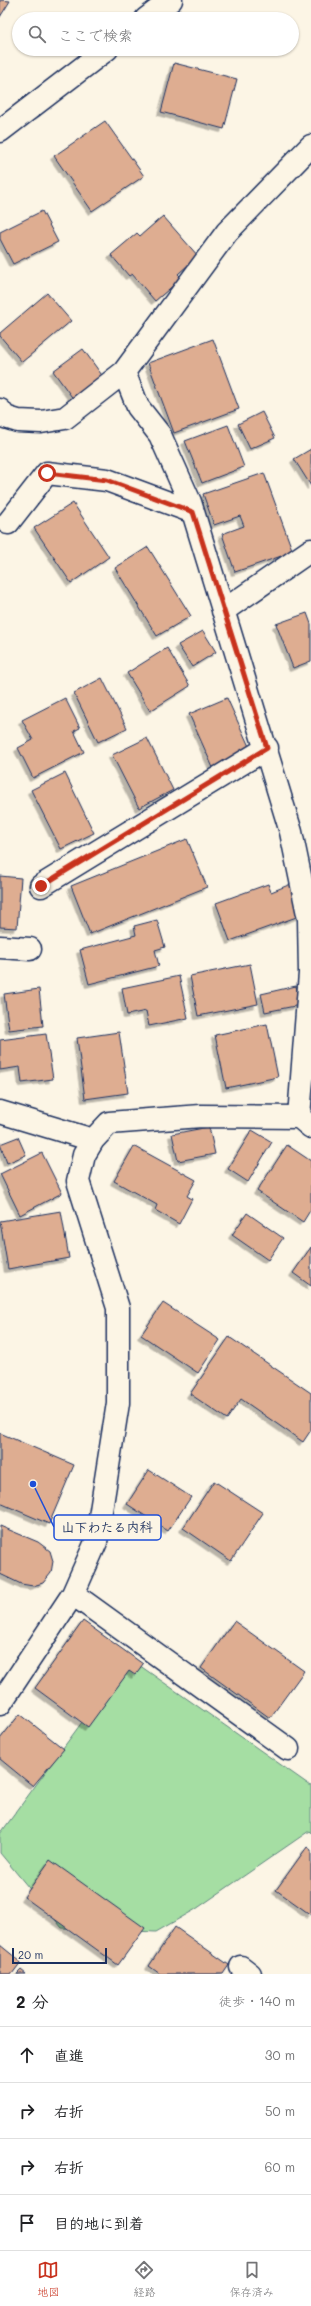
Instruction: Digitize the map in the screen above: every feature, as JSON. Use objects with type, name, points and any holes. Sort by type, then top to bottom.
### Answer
[{"type":"street","points":[[155,12],[171,0]]},
{"type":"street","points":[[0,131],[98,56]]},
{"type":"street","points":[[0,410],[5,417],[18,421],[41,422],[65,418],[124,372],[228,232],[311,146]]},
{"type":"street","points":[[0,1704],[73,1594],[96,1542],[118,1403],[118,1308],[78,1181],[84,1155],[93,1140],[109,1123],[201,1116],[305,1122],[310,973],[309,919],[291,832],[267,748],[193,512],[160,435],[138,407],[124,372]]},
{"type":"street","points":[[8,523],[47,473],[107,480],[193,512]]},
{"type":"street","points":[[223,611],[311,550]]},
{"type":"street","points":[[41,886],[267,748]]},
{"type":"street","points":[[0,947],[30,949]]},
{"type":"street","points":[[0,1112],[93,1140]]},
{"type":"street","points":[[73,1594],[288,1749]]},
{"type":"green space","points":[[129,1658],[311,1786],[311,1833],[309,1831],[196,1909],[156,1932],[62,1928],[0,1853],[0,1834]]},
{"type":"building","points":[[0,0],[10,1],[0,17]]},
{"type":"building","points":[[174,63],[237,79],[224,129],[161,112]]},
{"type":"building","points":[[105,121],[144,176],[92,211],[54,156]]},
{"type":"building","points":[[42,211],[58,242],[13,264],[0,239],[0,232]]},
{"type":"building","points":[[163,216],[198,256],[178,274],[182,278],[155,301],[132,274],[129,276],[111,255],[137,233],[140,236]]},
{"type":"building","points":[[47,293],[71,321],[22,362],[0,336],[0,333]]},
{"type":"building","points":[[213,339],[239,409],[174,433],[148,363]]},
{"type":"building","points":[[83,349],[104,378],[74,400],[53,371]]},
{"type":"building","points":[[262,412],[275,438],[250,449],[238,424]]},
{"type":"building","points":[[228,425],[244,467],[202,483],[185,441]]},
{"type":"building","points":[[311,449],[311,486],[294,459]]},
{"type":"building","points":[[264,473],[293,552],[235,572],[222,534],[244,526],[240,516],[214,525],[203,494]]},
{"type":"building","points":[[73,503],[109,557],[71,583],[34,528]]},
{"type":"building","points":[[148,547],[191,616],[157,636],[115,568]]},
{"type":"building","points":[[307,613],[311,624],[311,661],[293,668],[276,624]]},
{"type":"building","points":[[203,631],[216,652],[192,667],[178,645]]},
{"type":"building","points":[[167,648],[190,686],[150,711],[127,673]]},
{"type":"building","points":[[102,678],[127,728],[98,742],[74,693]]},
{"type":"building","points":[[65,698],[80,728],[74,731],[84,752],[33,778],[18,748],[33,740],[22,720]]},
{"type":"building","points":[[227,698],[252,753],[214,770],[189,714]]},
{"type":"building","points":[[147,738],[173,790],[139,808],[112,755]]},
{"type":"building","points":[[65,773],[94,833],[61,849],[31,790]]},
{"type":"building","points":[[187,839],[207,887],[90,934],[71,886]]},
{"type":"building","points":[[0,876],[21,878],[17,928],[0,927]]},
{"type":"building","points":[[268,884],[271,892],[291,884],[302,915],[230,941],[216,903]]},
{"type":"building","points":[[157,920],[165,947],[155,950],[159,966],[89,984],[80,950],[136,935],[134,926]]},
{"type":"building","points":[[250,964],[258,1004],[198,1016],[190,976]]},
{"type":"building","points":[[179,976],[188,1018],[149,1026],[146,1011],[127,1015],[122,988]]},
{"type":"building","points":[[296,986],[300,1005],[265,1012],[261,994]]},
{"type":"building","points":[[39,989],[43,1026],[9,1030],[4,994]]},
{"type":"building","points":[[267,1024],[278,1077],[226,1088],[215,1035]]},
{"type":"building","points":[[119,1032],[128,1093],[85,1099],[77,1038]]},
{"type":"building","points":[[46,1034],[53,1079],[22,1083],[20,1067],[0,1070],[0,1040]]},
{"type":"building","points":[[209,1127],[215,1154],[178,1161],[172,1134]]},
{"type":"building","points":[[252,1130],[272,1142],[248,1182],[228,1169]]},
{"type":"building","points":[[18,1137],[26,1155],[7,1163],[0,1144]]},
{"type":"building","points":[[287,1145],[311,1161],[311,1209],[303,1222],[257,1191]]},
{"type":"building","points":[[134,1146],[196,1180],[187,1196],[192,1199],[179,1224],[155,1210],[157,1205],[114,1181]]},
{"type":"building","points":[[42,1153],[62,1193],[20,1215],[0,1174]]},
{"type":"building","points":[[61,1211],[69,1258],[8,1269],[0,1221]]},
{"type":"building","points":[[247,1213],[283,1238],[268,1260],[232,1235]]},
{"type":"building","points":[[311,1247],[311,1286],[293,1273]]},
{"type":"building","points":[[163,1303],[220,1340],[198,1373],[141,1335]]},
{"type":"building","points":[[229,1337],[311,1393],[311,1430],[303,1442],[241,1399],[227,1419],[190,1394]]},
{"type":"building","points":[[0,1433],[74,1465],[49,1524],[0,1503]]},
{"type":"building","points":[[149,1470],[191,1497],[168,1531],[127,1504]]},
{"type":"building","points":[[214,1481],[263,1513],[231,1561],[183,1528]]},
{"type":"building","points":[[0,1526],[38,1542],[50,1551],[53,1561],[51,1573],[43,1583],[33,1586],[21,1584],[0,1574]]},
{"type":"building","points":[[83,1621],[143,1664],[135,1675],[129,1671],[88,1727],[35,1688]]},
{"type":"building","points":[[234,1621],[304,1671],[270,1718],[201,1668]]},
{"type":"building","points":[[20,1714],[64,1749],[33,1786],[0,1759],[0,1739]]},
{"type":"building","points":[[307,1847],[311,1850],[311,1915],[276,1890]]},
{"type":"building","points":[[50,1860],[145,1928],[118,1965],[24,1897]]},
{"type":"building","points":[[175,1927],[229,1965],[223,1974],[160,1974],[149,1966]]},
{"type":"building","points":[[0,1945],[21,1962],[12,1974],[0,1974]]},
{"type":"building","points":[[21,1970],[26,1974],[17,1974]]},
{"type":"place","name":"山下わたる内科","points":[[33,1484]]},
{"type":"route","points":[[41,886],[267,748],[193,512],[107,480],[47,473]]}]
